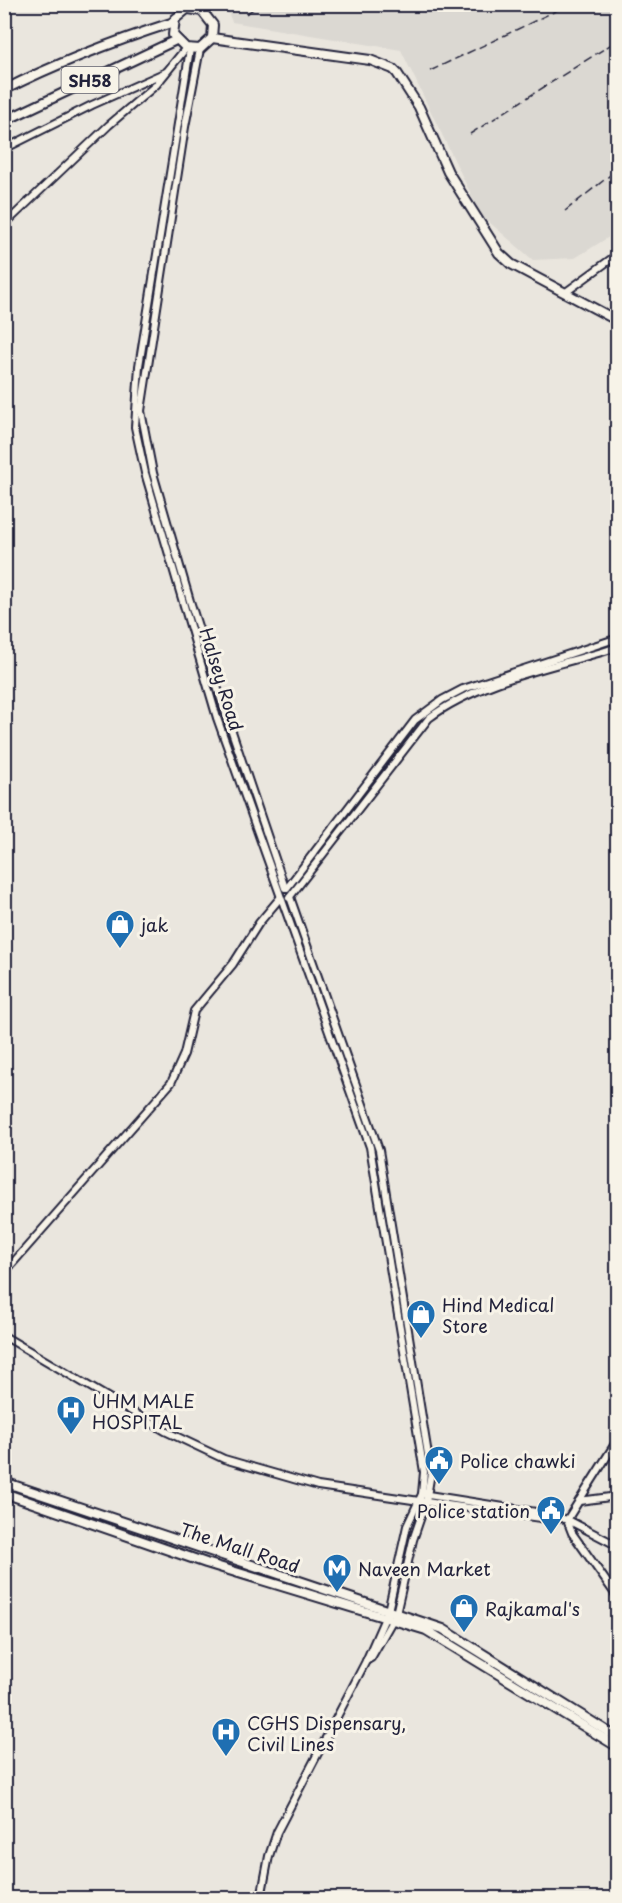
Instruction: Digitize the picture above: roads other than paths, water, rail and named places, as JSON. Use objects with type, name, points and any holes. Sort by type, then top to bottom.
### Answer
[{"type":"main road","points":[[174,22],[176,40],[188,49],[200,48],[212,38],[213,25],[207,14],[212,4]]},
{"type":"main road","name":"SH58","points":[[4,90],[105,45],[174,22],[178,15],[195,7],[207,14]]},
{"type":"main road","points":[[212,38],[370,60],[393,69],[419,107],[448,172],[499,253],[511,264],[618,321]]},
{"type":"main road","name":"SH58","points":[[4,121],[176,40]]},
{"type":"main road","name":"The Mall Road","points":[[4,1482],[426,1630],[482,1657],[603,1733],[618,1747]]},
{"type":"main road","name":"The Mall Road","points":[[4,1493],[206,1563],[391,1616]]},
{"type":"main road","name":"The Mall Road","points":[[603,1733],[618,1738]]},
{"type":"street","points":[[200,48],[170,195],[141,411],[142,426],[155,480],[230,726],[264,821],[285,893],[379,1150],[432,1473],[423,1502],[407,1526],[391,1616],[371,1658],[366,1661],[277,1832],[268,1856],[261,1899]]},
{"type":"street","points":[[175,169],[188,49]]},
{"type":"street","points":[[4,225],[169,71],[188,49]]},
{"type":"street","points":[[4,149],[92,105],[169,71]]},
{"type":"street","name":"Halsey Road","points":[[170,195],[139,366],[135,427],[147,482],[221,729],[256,824],[285,893]]},
{"type":"street","points":[[566,292],[618,254]]},
{"type":"street","points":[[139,366],[148,368]]},
{"type":"street","points":[[135,427],[142,426]]},
{"type":"street","points":[[147,482],[155,480]]},
{"type":"street","points":[[163,533],[171,531]]},
{"type":"street","points":[[339,828],[366,785],[415,720],[442,700],[484,681],[618,638]]},
{"type":"street","points":[[4,1273],[171,1083],[182,1061],[194,1011],[233,964],[259,923],[373,790],[423,723],[442,708],[483,690],[618,647]]},
{"type":"street","points":[[579,651],[582,658]]},
{"type":"street","points":[[560,657],[563,664]]},
{"type":"street","points":[[221,729],[230,726]]},
{"type":"street","points":[[366,785],[373,790]]},
{"type":"street","points":[[256,824],[264,821]]},
{"type":"street","points":[[4,1336],[146,1420],[224,1460],[318,1486],[548,1519],[554,1516]]},
{"type":"street","points":[[567,1520],[618,1439]]},
{"type":"street","points":[[426,1494],[554,1516],[567,1520],[618,1546]]},
{"type":"street","points":[[579,1501],[618,1496]]},
{"type":"street","points":[[567,1520],[572,1533],[618,1598]]},
{"type":"railway","points":[[246,14],[260,4]]},
{"type":"railway","points":[[430,71],[570,4]]},
{"type":"railway","points":[[470,134],[618,40]]},
{"type":"railway","points":[[565,211],[618,169]]},
{"type":"place","name":"jak","points":[[120,950]]},
{"type":"place","name":"Hind Medical Store","points":[[421,1340]]},
{"type":"place","name":"UHM MALE HOSPITAL","points":[[71,1436]]},
{"type":"place","name":"Police chawki","points":[[439,1486]]},
{"type":"place","name":"Police station","points":[[551,1536]]},
{"type":"place","name":"Naveen Market","points":[[337,1594]]},
{"type":"place","name":"Rajkamal's","points":[[464,1634]]},
{"type":"place","name":"CGHS Dispensary, Civil Lines","points":[[226,1758]]}]
